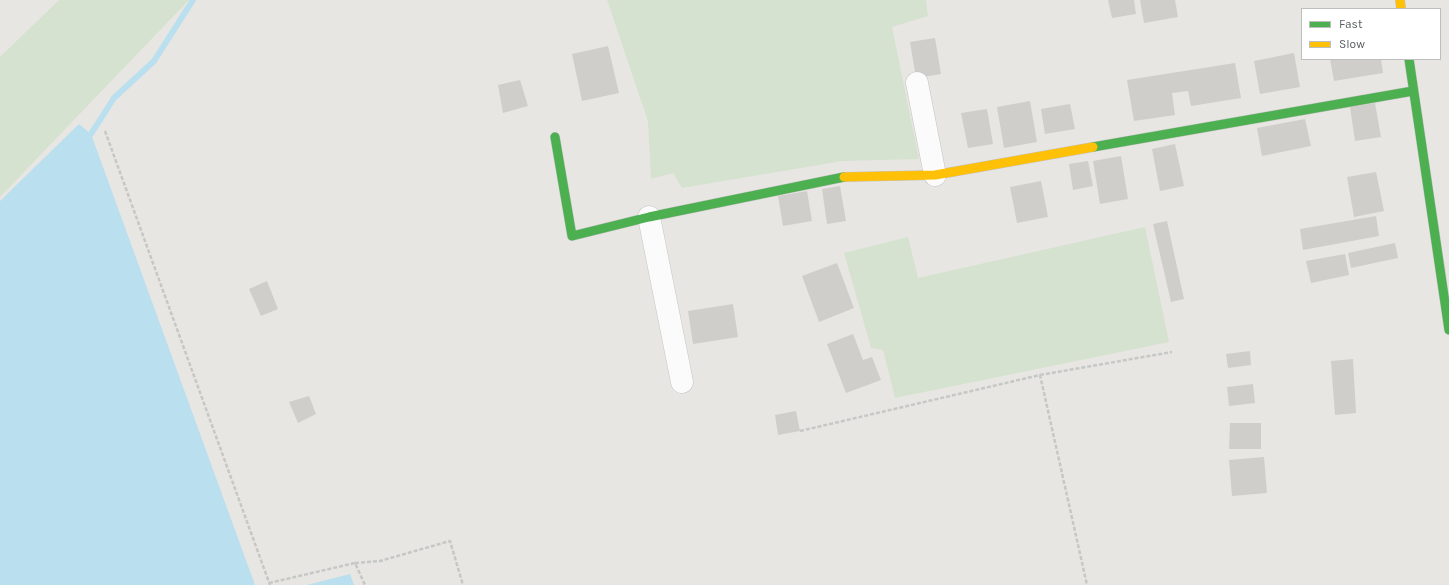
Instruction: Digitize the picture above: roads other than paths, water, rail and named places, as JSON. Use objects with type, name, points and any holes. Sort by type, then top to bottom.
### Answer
[{"type":"street","points":[[1409,60],[1449,330]]},
{"type":"street","points":[[917,83],[935,175]]},
{"type":"street","points":[[555,137],[572,236],[649,217],[841,177],[935,175],[1413,91]]},
{"type":"street","points":[[649,217],[682,382]]},
{"type":"water","points":[[79,124],[91,134],[255,585],[0,585],[0,201]]},
{"type":"water","points":[[350,574],[354,585],[307,585]]},
{"type":"waterway","points":[[91,134],[114,98],[154,61],[193,0]]}]
